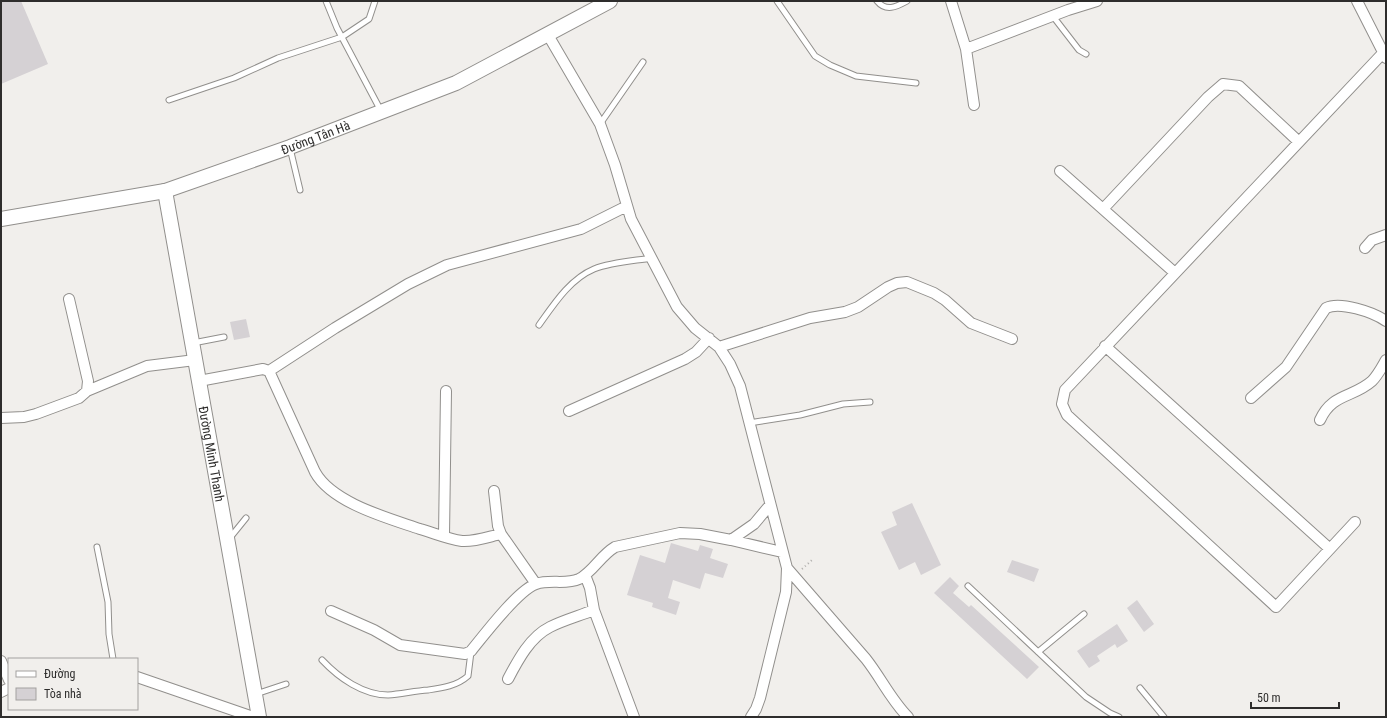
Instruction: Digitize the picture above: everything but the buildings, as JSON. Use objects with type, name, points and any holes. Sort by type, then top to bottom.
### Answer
[{"type":"main road","name":"Đường Tân Hà","points":[[1,219],[165,191],[290,147],[456,83],[610,1]]},
{"type":"main road","name":"Đường Minh Thanh","points":[[165,191],[259,717]]},
{"type":"street","points":[[951,1],[966,49],[974,105]]},
{"type":"street","points":[[966,49],[1052,15],[1097,1]]},
{"type":"street","points":[[1355,522],[1276,606],[1067,415],[1062,404],[1064,390],[1299,142],[1385,56],[1357,1]]},
{"type":"street","points":[[548,35],[600,124],[615,165],[627,206],[677,307],[686,318],[719,347],[730,364],[740,386],[782,552],[790,572],[866,659],[893,699],[908,717]]},
{"type":"street","points":[[1103,209],[1208,97],[1223,84],[1239,86],[1299,142]]},
{"type":"street","points":[[1060,171],[1176,273]]},
{"type":"street","points":[[269,371],[335,328],[408,284],[441,268],[580,229],[627,206]]},
{"type":"street","points":[[1365,248],[1372,240],[1386,235]]},
{"type":"street","points":[[719,347],[810,318],[845,312],[858,307],[888,287],[897,283],[907,282],[934,292],[971,323],[1012,339]]},
{"type":"street","points":[[69,299],[88,381],[87,390]]},
{"type":"street","points":[[1251,398],[1286,367],[1326,308],[1332,305],[1341,305],[1375,315],[1386,321]]},
{"type":"street","points":[[569,411],[685,359],[696,352],[709,338]]},
{"type":"street","points":[[1105,346],[1330,549]]},
{"type":"street","points":[[1,418],[24,417],[36,414],[79,398],[87,390],[148,366],[195,360]]},
{"type":"street","points":[[1320,420],[1324,409],[1332,402],[1360,389],[1371,382],[1386,360]]},
{"type":"street","points":[[199,381],[263,369],[269,371],[320,481],[369,512],[454,540],[470,541],[501,534]]},
{"type":"street","points":[[444,536],[446,390]]},
{"type":"street","points":[[494,491],[498,526],[501,534],[536,584]]},
{"type":"street","points":[[731,540],[754,524],[770,505]]},
{"type":"street","points":[[331,611],[374,630],[400,645],[465,654],[471,651],[500,616],[528,589],[536,584],[572,581],[585,575],[605,552],[615,547],[680,533],[700,534],[782,552]]},
{"type":"street","points":[[751,717],[760,698],[790,572]]},
{"type":"street","points":[[585,575],[590,588],[594,610],[634,717]]},
{"type":"street","points":[[508,679],[528,647],[543,632],[560,623],[594,610]]},
{"type":"street","points":[[1,661],[8,678]]},
{"type":"street","points":[[138,677],[253,717]]},
{"type":"lane","points":[[326,1],[342,37],[382,112]]},
{"type":"lane","points":[[169,100],[234,78],[278,58],[342,37],[369,19],[376,1]]},
{"type":"lane","points":[[777,1],[815,56],[830,65],[856,76],[916,83]]},
{"type":"lane","points":[[877,1],[882,7],[890,8],[907,1]]},
{"type":"lane","points":[[1052,15],[1079,50],[1086,54]]},
{"type":"lane","points":[[600,124],[643,62]]},
{"type":"lane","points":[[290,147],[300,190]]},
{"type":"lane","points":[[539,325],[567,290],[582,275],[595,268],[652,258]]},
{"type":"lane","points":[[192,344],[224,337]]},
{"type":"lane","points":[[749,423],[800,415],[843,404],[870,402]]},
{"type":"lane","points":[[228,541],[246,518]]},
{"type":"lane","points":[[97,547],[108,602],[109,634],[113,658]]},
{"type":"lane","points":[[968,586],[1086,697],[1110,713],[1119,717]]},
{"type":"lane","points":[[1038,652],[1084,614]]},
{"type":"lane","points":[[322,660],[336,675],[354,685],[372,693],[388,695],[445,688],[458,683],[468,676],[471,651]]},
{"type":"lane","points":[[255,694],[286,684]]},
{"type":"lane","points":[[1140,688],[1164,717]]},
{"type":"path","points":[[790,572],[812,560]]}]
